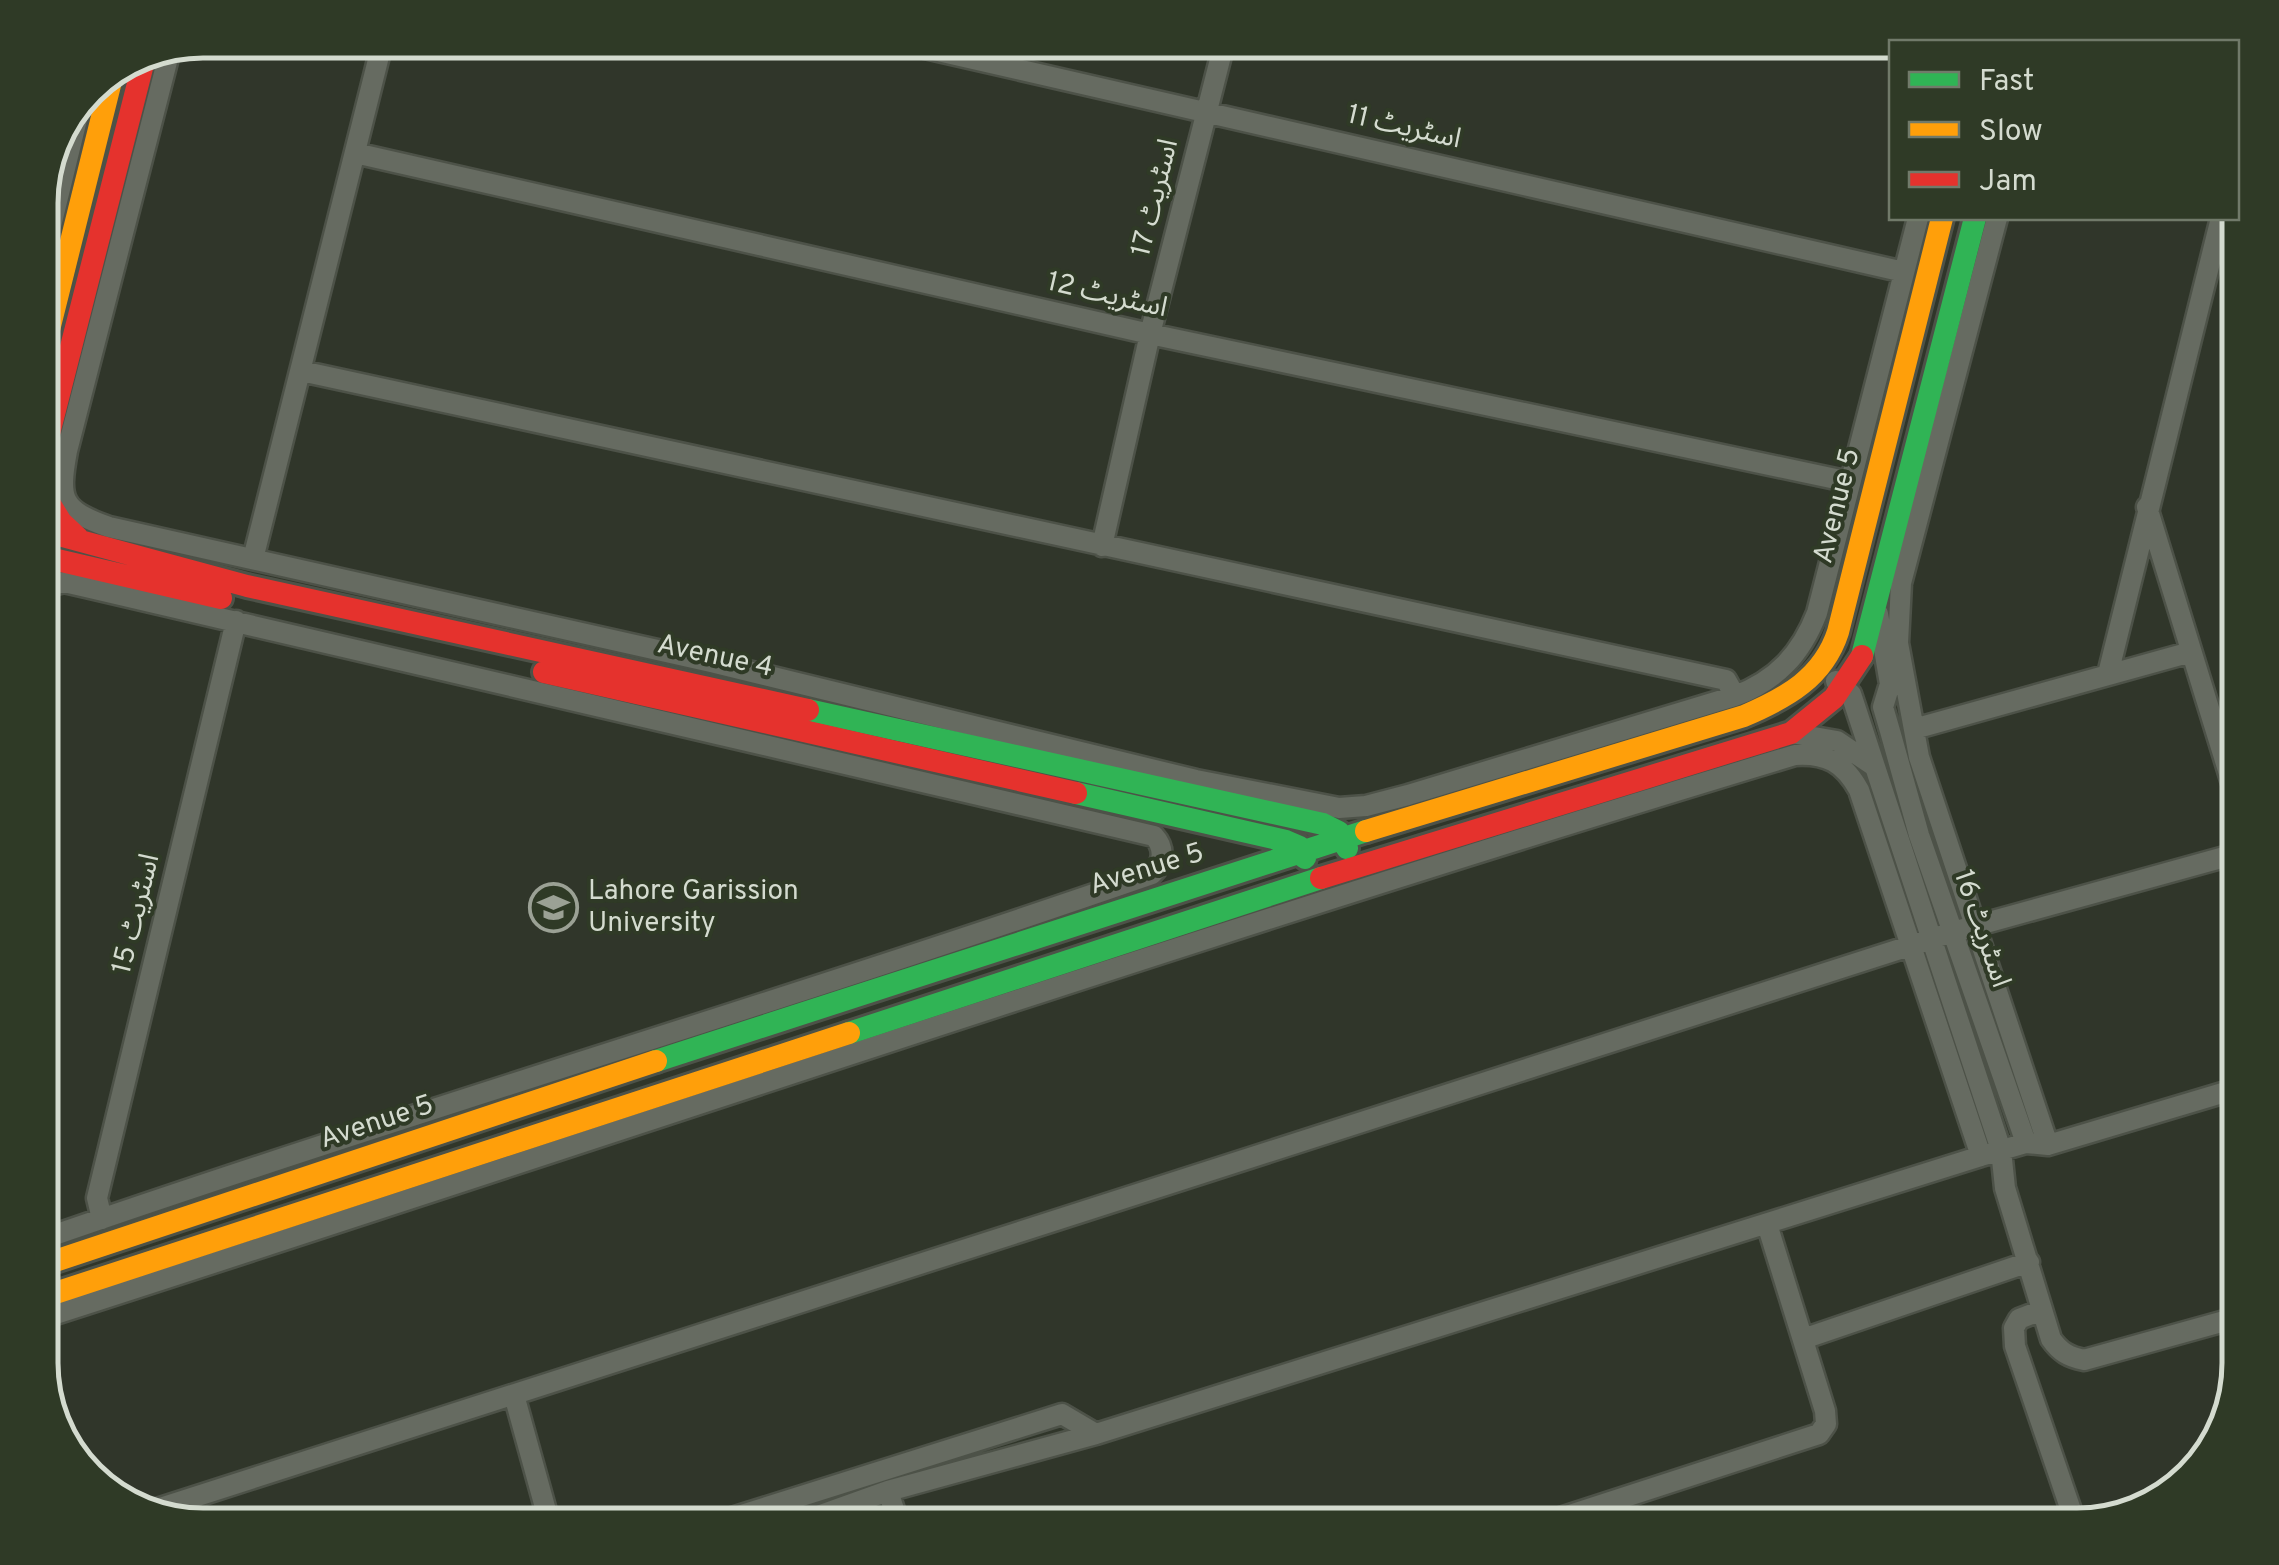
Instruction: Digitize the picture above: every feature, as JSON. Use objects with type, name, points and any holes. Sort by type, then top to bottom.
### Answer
[{"type":"main road","points":[[58,425],[141,72]]},
{"type":"main road","points":[[58,294],[108,94]]},
{"type":"main road","name":"Avenue 5","points":[[58,1260],[920,973],[1744,716],[1798,690],[1826,660],[1941,220]]},
{"type":"main road","points":[[58,1292],[1355,866],[1791,733],[1825,709],[1858,667],[1974,220]]},
{"type":"main road","points":[[58,517],[78,538]]},
{"type":"main road","name":"Avenue 4","points":[[58,534],[78,538],[106,536],[247,586],[1323,824],[1343,838]]},
{"type":"main road","name":"Avenue 4","points":[[58,567],[88,578],[1286,841],[1304,852]]},
{"type":"main road","points":[[1566,769],[1574,802]]},
{"type":"main road","points":[[1343,838],[1355,866]]},
{"type":"main road","points":[[1304,852],[1313,880]]},
{"type":"street","points":[[253,559],[378,58]]},
{"type":"street","name":"اسٹریٹ 11","points":[[972,58],[1904,272]]},
{"type":"street","name":"اسٹریٹ 17","points":[[1102,546],[1150,334],[1220,58]]},
{"type":"street","points":[[58,431],[166,63]]},
{"type":"street","points":[[58,198],[71,142]]},
{"type":"street","name":"اسٹریٹ 12","points":[[354,154],[1150,334],[1850,482]]},
{"type":"street","points":[[58,470],[64,500],[106,536],[253,559],[711,662],[1196,780],[1339,808],[1366,806],[1735,696],[1787,666],[1810,633],[1917,220]]},
{"type":"street","points":[[1996,220],[1901,583],[1898,643],[1914,729],[1963,929],[2048,1144]]},
{"type":"street","points":[[2108,674],[2220,220]]},
{"type":"street","points":[[301,371],[1726,680],[1735,696]]},
{"type":"street","points":[[2147,506],[2222,751]]},
{"type":"street","points":[[58,584],[88,578],[236,621],[1154,836],[1162,849],[1162,859],[1152,874],[58,1234]]},
{"type":"street","points":[[1876,606],[1890,684],[1883,707]]},
{"type":"street","name":"اسٹریٹ 15","points":[[102,1219],[96,1198],[236,621]]},
{"type":"street","points":[[1914,729],[2191,652]]},
{"type":"street","points":[[1826,660],[1858,667],[1875,687],[1883,707]]},
{"type":"street","name":"اسٹریٹ 16","points":[[1826,660],[1856,706],[1923,943]]},
{"type":"street","name":"اسٹریٹ 16","points":[[1883,707],[1920,835],[1963,929],[2026,1142]]},
{"type":"street","points":[[1791,733],[1837,741],[1874,766]]},
{"type":"street","points":[[58,1313],[1578,820],[1796,756],[1815,754],[1850,774],[1923,943],[2006,1188],[2051,1340],[2058,1350],[2084,1360],[2222,1322]]},
{"type":"street","points":[[172,1504],[1963,929],[2222,858]]},
{"type":"street","points":[[842,1508],[1096,1434],[2026,1142],[2048,1144],[2222,1093]]},
{"type":"street","points":[[1591,1508],[1819,1434],[1826,1424],[1826,1411],[1767,1224]]},
{"type":"street","points":[[1803,1339],[2029,1262]]},
{"type":"street","points":[[2042,1310],[2019,1319],[2014,1328],[2015,1346],[2070,1508]]},
{"type":"street","points":[[514,1396],[545,1508]]},
{"type":"street","points":[[764,1508],[1062,1414],[1096,1434]]},
{"type":"street","points":[[888,1492],[893,1508]]},
{"type":"traffic: fast","points":[[1862,656],[1974,220]]},
{"type":"traffic: fast","points":[[808,710],[1323,824],[1339,832],[1347,848]]},
{"type":"traffic: fast","points":[[1076,793],[1286,841],[1300,847],[1305,858]]},
{"type":"traffic: fast","points":[[656,1061],[1366,831]]},
{"type":"traffic: fast","points":[[849,1033],[1321,878]]},
{"type":"traffic: slow","points":[[58,294],[108,94]]},
{"type":"traffic: slow","points":[[1366,831],[1744,716],[1788,694],[1813,674],[1838,632],[1941,220]]},
{"type":"traffic: slow","points":[[58,1292],[849,1033]]},
{"type":"traffic: slow","points":[[58,1260],[656,1061]]},
{"type":"traffic: jam","points":[[58,398],[141,72]]},
{"type":"traffic: jam","points":[[58,517],[78,538]]},
{"type":"traffic: jam","points":[[58,535],[247,586],[808,710]]},
{"type":"traffic: jam","points":[[58,560],[221,598]]},
{"type":"traffic: jam","points":[[1321,878],[1791,733],[1834,698],[1862,656]]},
{"type":"traffic: jam","points":[[544,672],[1076,793]]},
{"type":"place","name":"Lahore Garission University","points":[[553,908]]}]
